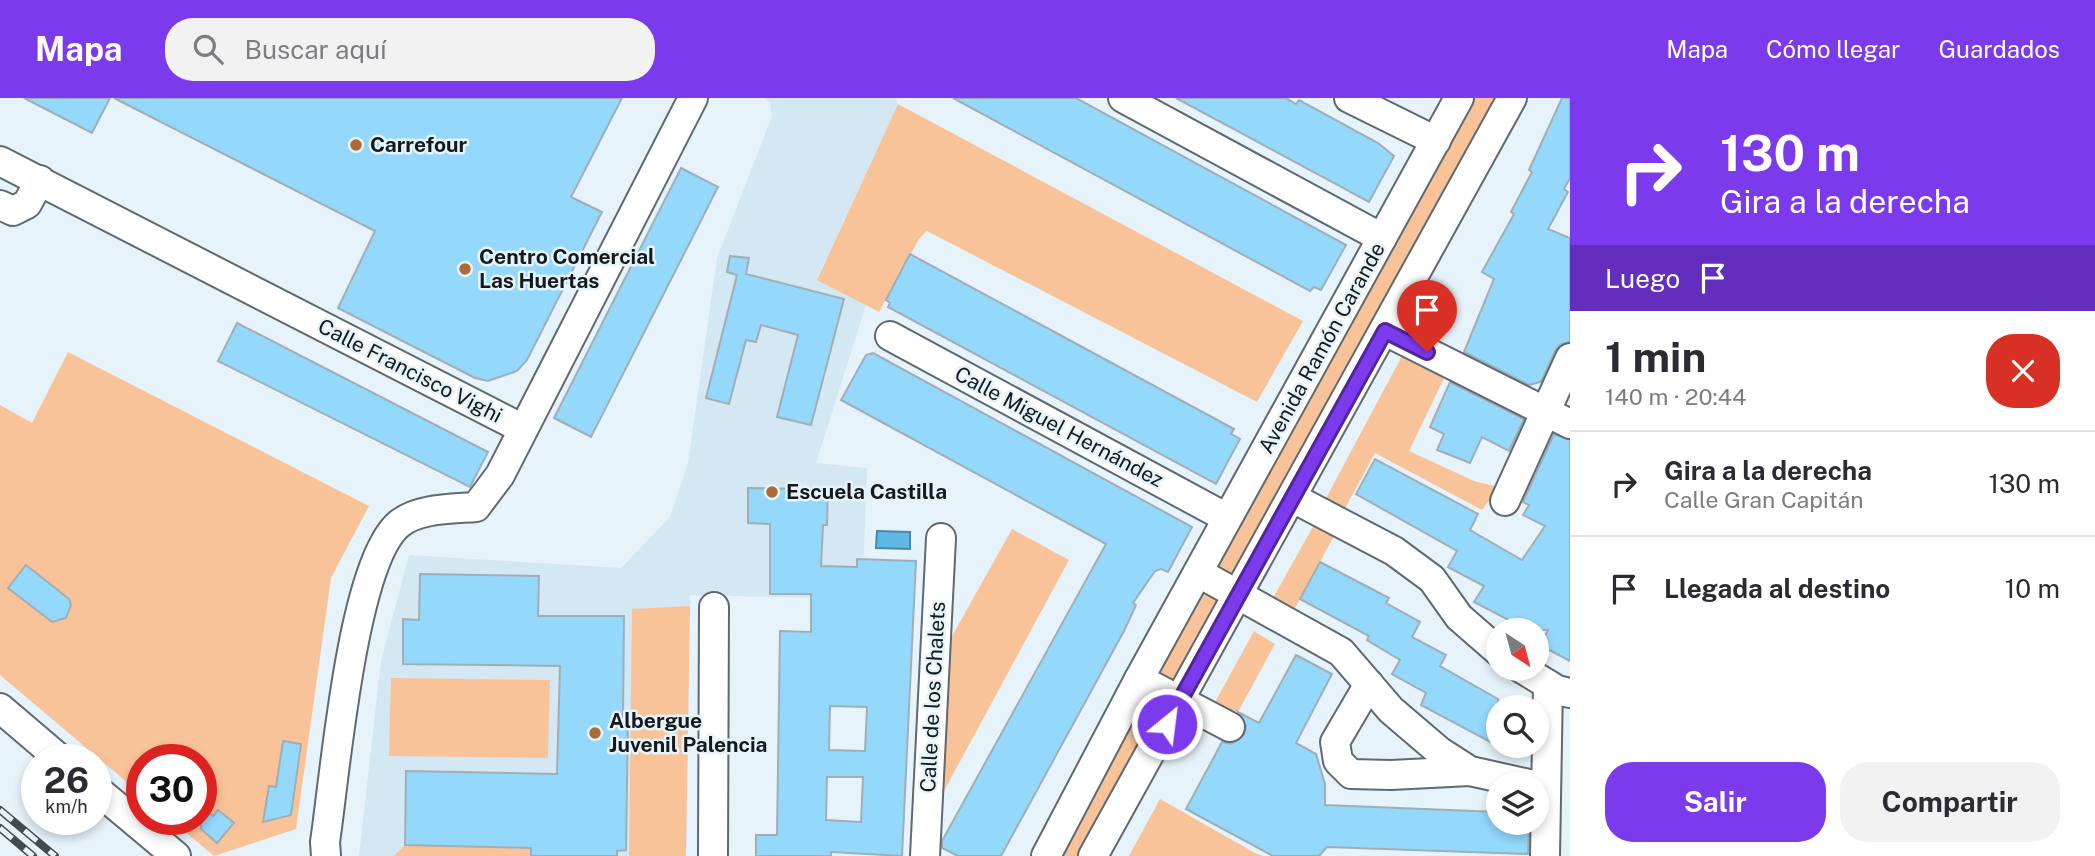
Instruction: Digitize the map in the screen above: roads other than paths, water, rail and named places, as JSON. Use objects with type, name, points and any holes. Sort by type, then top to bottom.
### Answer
[{"type":"street","name":"Calle Francisco Vighi","points":[[0,161],[523,429],[694,98]]},
{"type":"street","points":[[1123,98],[1382,238]]},
{"type":"street","points":[[1349,98],[1487,146]]},
{"type":"street","name":"Avenida Ramón Carande","points":[[1046,856],[1139,679],[1459,98]]},
{"type":"street","points":[[1093,856],[1513,98]]},
{"type":"street","points":[[0,205],[13,211],[27,204],[40,180]]},
{"type":"street","points":[[1385,331],[1570,424]]},
{"type":"street","name":"Calle Miguel Hernández","points":[[890,336],[1227,518]]},
{"type":"street","points":[[1505,501],[1570,358]]},
{"type":"street","points":[[324,851],[357,624],[365,588],[389,535],[400,522],[420,513],[476,507],[500,475],[523,429]]},
{"type":"street","points":[[1293,498],[1394,551],[1432,579],[1459,617],[1486,641]]},
{"type":"street","name":"Calle de los Chalets","points":[[925,856],[941,538]]},
{"type":"street","points":[[1199,573],[1341,652],[1391,710],[1440,751],[1470,771]]},
{"type":"street","points":[[713,856],[715,607]]},
{"type":"street","points":[[1139,679],[1230,727]]},
{"type":"street","points":[[1370,684],[1335,743],[1338,761],[1351,774],[1470,771],[1486,775]]},
{"type":"street","points":[[1540,772],[1559,689]]},
{"type":"street","points":[[0,708],[42,744]]},
{"type":"street","points":[[112,802],[176,856]]},
{"type":"street","points":[[1543,835],[1545,856]]},
{"type":"water","points":[[877,531],[910,532],[910,549],[876,548]]},
{"type":"railway","points":[[0,810],[55,856]]},
{"type":"railway","points":[[0,828],[33,856]]},
{"type":"place","name":"Carrefour","points":[[356,145]]},
{"type":"place","name":"Centro Comercial Las Huertas","points":[[465,269]]},
{"type":"place","name":"Escuela Castilla","points":[[772,492]]},
{"type":"place","name":"Albergue Juvenil Palencia","points":[[595,733]]}]
